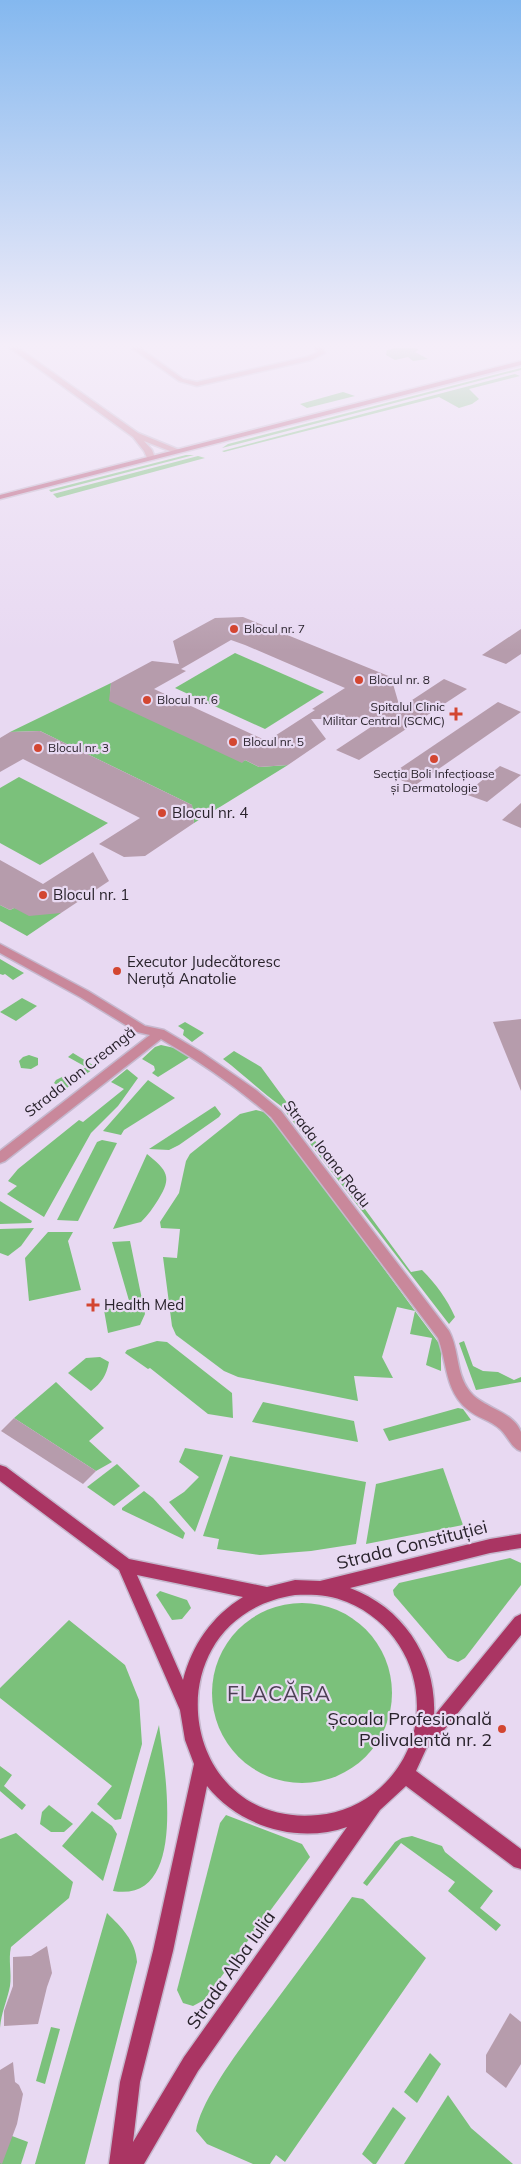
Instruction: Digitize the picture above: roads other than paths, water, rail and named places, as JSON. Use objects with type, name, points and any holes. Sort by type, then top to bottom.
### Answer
[{"type":"main road","points":[[0,497],[186,449]]},
{"type":"main road","points":[[0,1472],[125,1565],[269,1595]]},
{"type":"main road","name":"Strada Constituției","points":[[312,1590],[490,1546],[521,1541]]},
{"type":"main road","points":[[125,1565],[185,1706],[190,1735],[202,1764],[222,1788],[248,1807],[278,1819],[311,1823],[319,1822],[343,1818],[373,1806],[408,1776],[426,1740],[521,1622]]},
{"type":"main road","points":[[185,1706],[187,1684],[192,1664],[215,1628],[231,1614],[249,1603],[269,1595],[312,1590],[347,1597],[379,1613],[405,1638],[423,1669],[425,1678],[430,1704],[426,1740]]},
{"type":"main road","points":[[120,2164],[130,2082],[163,1950],[202,1764]]},
{"type":"main road","points":[[408,1776],[521,1860]]},
{"type":"main road","name":"Strada Alba Iulia","points":[[132,2164],[191,2064],[373,1806]]},
{"type":"street","points":[[147,449],[151,458]]},
{"type":"street","points":[[173,449],[178,451]]},
{"type":"street","name":"Strada Ioana Radu","points":[[0,948],[84,994],[141,1029],[160,1034],[197,1055],[237,1082],[276,1114],[444,1335],[449,1344],[454,1376],[463,1395],[482,1413],[503,1422],[521,1445]]},
{"type":"street","name":"Strada Ion Creangă","points":[[0,1158],[160,1034]]},
{"type":"place","name":"Blocul nr. 7","points":[[234,629]]},
{"type":"place","name":"Blocul nr. 8","points":[[359,680]]},
{"type":"place","name":"Blocul nr. 6","points":[[147,700]]},
{"type":"place","name":"Spitalul Clinic Militar Central (SCMC)","points":[[456,714]]},
{"type":"place","name":"Blocul nr. 5","points":[[233,742]]},
{"type":"place","name":"Blocul nr. 3","points":[[38,748]]},
{"type":"place","name":"Secția Boli Infecțioase și Dermatologie","points":[[434,759]]},
{"type":"place","name":"Blocul nr. 4","points":[[162,813]]},
{"type":"place","name":"Blocul nr. 1","points":[[43,895]]},
{"type":"place","name":"Executor Judecătoresc Neruță Anatolie","points":[[117,971]]},
{"type":"place","name":"Health Med","points":[[93,1305]]},
{"type":"place","name":"Școala Profesională Polivalentă nr. 2","points":[[502,1729]]},
{"type":"district","name":"FLACĂRA","points":[[279,1694]]}]
